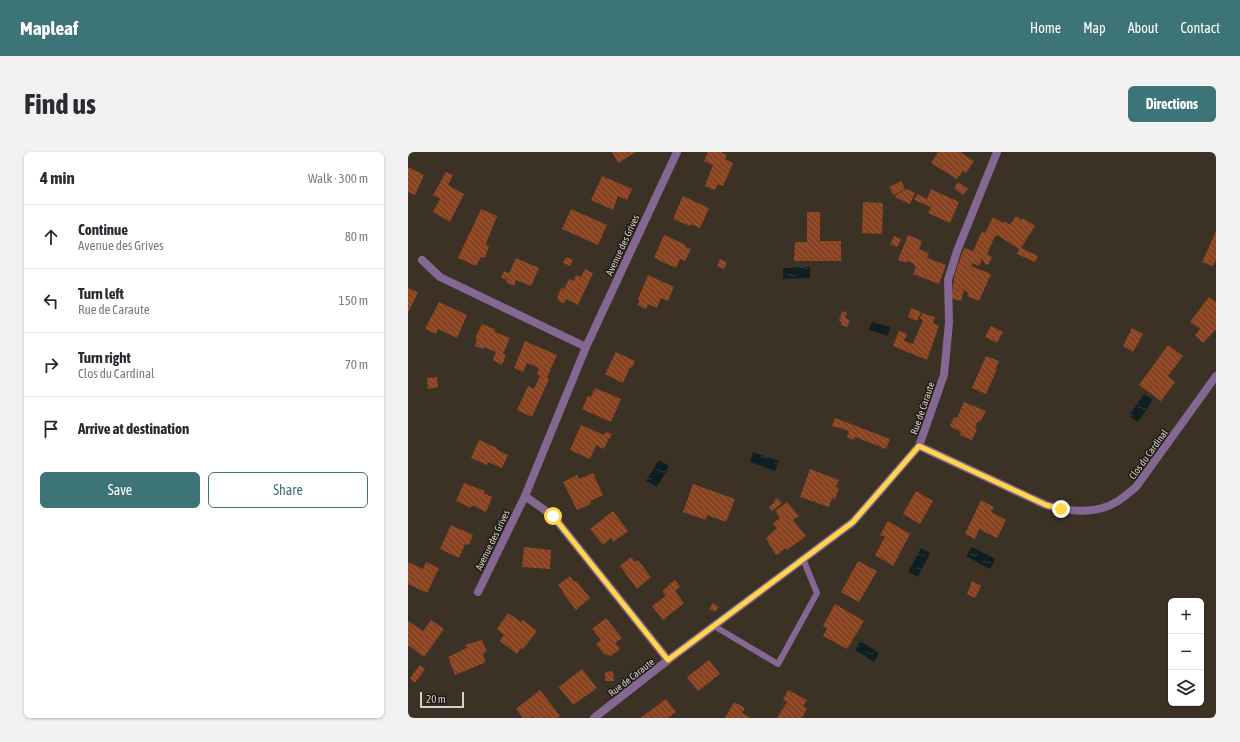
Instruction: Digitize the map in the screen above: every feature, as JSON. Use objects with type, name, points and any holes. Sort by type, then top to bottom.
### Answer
[{"type":"street","name":"Avenue des Grives","points":[[478,592],[525,496],[586,347],[678,152]]},
{"type":"street","name":"Rue de Caraute","points":[[594,718],[668,660],[853,522],[919,446],[944,375],[948,323],[948,280],[957,251],[998,152]]},
{"type":"street","points":[[422,260],[440,277],[586,347]]},
{"type":"street","name":"Clos du Cardinal","points":[[919,446],[1046,505],[1061,509],[1080,511],[1096,510],[1118,501],[1136,487],[1216,376]]},
{"type":"street","points":[[525,496],[553,516],[668,660]]},
{"type":"lane","points":[[714,626],[778,664],[817,593],[803,559]]},
{"type":"water","points":[[810,267],[810,278],[783,279],[783,268]]},
{"type":"water","points":[[872,322],[890,327],[888,336],[869,330]]},
{"type":"water","points":[[1144,394],[1153,400],[1138,422],[1129,416]]},
{"type":"water","points":[[753,452],[779,461],[775,471],[750,462]]},
{"type":"water","points":[[659,460],[669,466],[657,487],[646,481]]},
{"type":"water","points":[[972,547],[995,559],[990,569],[966,556]]},
{"type":"water","points":[[921,548],[930,553],[918,577],[908,572]]},
{"type":"water","points":[[860,641],[879,653],[874,662],[855,650]]},
{"type":"building","points":[[612,152],[636,152],[618,163]]},
{"type":"building","points":[[708,152],[721,152],[727,155],[725,159],[733,163],[723,186],[718,184],[715,190],[705,186],[713,165],[704,161]]},
{"type":"building","points":[[938,152],[960,152],[974,161],[966,173],[963,171],[957,179],[931,163]]},
{"type":"building","points":[[408,167],[424,175],[415,195],[408,192]]},
{"type":"building","points":[[446,172],[453,175],[448,185],[464,194],[450,222],[433,212],[440,199],[433,195]]},
{"type":"building","points":[[602,176],[632,189],[627,200],[618,196],[613,210],[591,200]]},
{"type":"building","points":[[901,181],[905,189],[894,195],[889,187]]},
{"type":"building","points":[[958,182],[968,189],[963,195],[954,188]]},
{"type":"building","points":[[907,189],[915,193],[910,204],[895,197],[897,194]]},
{"type":"building","points":[[931,189],[959,202],[950,223],[928,213],[931,207],[914,200],[917,194],[927,199]]},
{"type":"building","points":[[683,196],[709,208],[700,228],[691,224],[690,226],[673,219]]},
{"type":"building","points":[[863,202],[883,203],[882,234],[862,233]]},
{"type":"building","points":[[481,209],[497,216],[486,244],[489,246],[485,258],[481,257],[476,266],[458,258]]},
{"type":"building","points":[[571,209],[607,225],[598,245],[562,229]]},
{"type":"building","points":[[807,212],[820,212],[820,241],[841,241],[841,261],[794,261],[795,242],[807,242]]},
{"type":"building","points":[[1016,216],[1022,220],[1023,218],[1035,226],[1021,248],[1038,256],[1035,262],[1017,254],[1019,249],[997,235],[994,238],[987,254],[992,257],[988,265],[985,264],[982,259],[979,266],[972,263],[971,266],[991,274],[979,301],[967,296],[969,293],[964,290],[961,301],[951,298],[955,273],[964,248],[973,251],[982,231],[985,233],[993,217],[1010,225]]},
{"type":"building","points":[[1216,231],[1216,260],[1213,266],[1202,262]]},
{"type":"building","points":[[664,235],[686,245],[685,247],[691,249],[685,261],[680,259],[676,268],[654,258]]},
{"type":"building","points":[[908,235],[922,241],[919,249],[929,253],[927,258],[946,265],[939,284],[913,274],[916,267],[914,264],[907,261],[906,263],[898,260]]},
{"type":"building","points":[[894,236],[901,239],[897,247],[890,244]]},
{"type":"building","points":[[566,257],[573,260],[570,266],[563,263]]},
{"type":"building","points":[[516,258],[539,268],[531,286],[516,280],[514,286],[506,282],[507,280],[501,277],[504,271],[509,273]]},
{"type":"building","points":[[720,259],[727,262],[724,269],[717,266]]},
{"type":"building","points":[[585,269],[593,273],[578,305],[566,299],[565,302],[562,303],[558,300],[557,298],[561,288],[564,289],[569,279],[574,281],[576,275],[581,277]]},
{"type":"building","points":[[648,275],[674,287],[668,301],[661,298],[657,308],[648,304],[646,309],[638,305],[638,299]]},
{"type":"building","points":[[408,288],[418,292],[408,313]]},
{"type":"building","points":[[1209,297],[1216,302],[1216,329],[1203,343],[1195,335],[1200,329],[1190,322]]},
{"type":"building","points":[[439,302],[467,315],[457,338],[438,329],[436,334],[425,329]]},
{"type":"building","points":[[911,308],[921,312],[917,321],[908,317]]},
{"type":"building","points":[[842,311],[847,313],[845,318],[850,320],[847,327],[841,325],[842,322],[839,321]]},
{"type":"building","points":[[922,313],[935,317],[933,323],[939,326],[927,360],[893,346],[899,331],[907,334],[904,341],[913,344],[923,320],[920,318]]},
{"type":"building","points":[[482,324],[495,329],[495,332],[510,338],[503,354],[506,355],[502,365],[493,360],[496,352],[484,347],[483,349],[475,346],[477,339],[475,338]]},
{"type":"building","points":[[991,326],[1003,332],[997,343],[985,337]]},
{"type":"building","points":[[1132,328],[1143,334],[1133,352],[1123,346]]},
{"type":"building","points":[[525,341],[557,355],[547,377],[549,379],[532,417],[517,410],[528,386],[534,389],[540,376],[537,374],[539,368],[527,363],[523,372],[514,368]]},
{"type":"building","points":[[1168,345],[1183,356],[1168,376],[1175,382],[1161,401],[1139,385]]},
{"type":"building","points":[[616,352],[635,361],[632,368],[630,367],[623,383],[605,374]]},
{"type":"building","points":[[986,356],[999,361],[986,394],[972,388]]},
{"type":"building","points":[[437,377],[438,387],[428,389],[427,378]]},
{"type":"building","points":[[595,388],[621,399],[611,422],[582,409],[588,396],[591,397]]},
{"type":"building","points":[[964,402],[986,411],[980,422],[978,421],[975,427],[977,429],[972,440],[960,435],[961,432],[950,426],[954,417],[957,418]]},
{"type":"building","points":[[835,418],[890,439],[886,449],[855,437],[854,440],[847,437],[849,431],[832,426]]},
{"type":"building","points":[[581,425],[604,435],[606,432],[612,434],[604,449],[596,445],[590,459],[570,450]]},
{"type":"building","points":[[479,440],[508,455],[502,468],[488,462],[487,465],[471,458]]},
{"type":"building","points":[[810,469],[839,480],[836,487],[839,488],[835,499],[832,498],[829,507],[800,497]]},
{"type":"building","points":[[593,473],[603,495],[590,501],[591,504],[577,510],[563,482],[577,475],[579,479]]},
{"type":"building","points":[[464,483],[485,491],[484,493],[492,497],[486,512],[472,505],[471,508],[456,501]]},
{"type":"building","points":[[693,484],[735,499],[726,522],[707,515],[706,520],[683,512]]},
{"type":"building","points":[[916,491],[933,501],[920,524],[903,514]]},
{"type":"building","points":[[777,498],[782,503],[772,511],[769,507]]},
{"type":"building","points":[[981,500],[994,507],[991,512],[1006,520],[997,538],[979,529],[975,539],[965,534]]},
{"type":"building","points":[[787,502],[799,516],[793,520],[806,536],[787,550],[786,548],[777,555],[766,538],[777,528],[773,523],[780,518],[775,511]]},
{"type":"building","points":[[613,511],[628,531],[613,542],[611,538],[603,545],[590,529]]},
{"type":"building","points":[[888,521],[910,534],[893,566],[875,555],[885,537],[880,535]]},
{"type":"building","points":[[451,525],[473,535],[469,545],[465,544],[459,558],[440,549]]},
{"type":"building","points":[[524,547],[551,550],[550,569],[522,567]]},
{"type":"building","points":[[631,557],[635,562],[638,560],[651,577],[637,589],[620,566]]},
{"type":"building","points":[[858,561],[877,571],[859,602],[841,592]]},
{"type":"building","points":[[408,562],[423,569],[426,562],[439,568],[427,593],[408,584]]},
{"type":"building","points":[[570,576],[590,598],[576,610],[558,585]]},
{"type":"building","points":[[675,580],[680,587],[675,591],[684,603],[663,620],[652,606],[666,596],[662,591]]},
{"type":"building","points":[[972,581],[981,586],[975,598],[967,594]]},
{"type":"building","points":[[713,603],[719,607],[715,612],[709,609]]},
{"type":"building","points":[[835,604],[864,621],[847,649],[823,636],[827,629],[823,626]]},
{"type":"building","points":[[508,613],[521,622],[523,620],[537,631],[523,649],[521,648],[517,654],[500,641],[504,635],[497,629]]},
{"type":"building","points":[[606,618],[622,638],[615,643],[620,649],[611,656],[604,654],[596,644],[601,640],[592,629]]},
{"type":"building","points":[[431,620],[444,629],[424,657],[408,645],[408,621],[423,631]]},
{"type":"building","points":[[482,640],[487,652],[483,653],[484,663],[455,675],[448,657],[467,648],[465,645]]},
{"type":"building","points":[[709,660],[720,674],[698,691],[687,677]]},
{"type":"building","points":[[420,665],[425,669],[415,683],[410,678]]},
{"type":"building","points":[[582,669],[597,688],[573,705],[559,687]]},
{"type":"building","points":[[613,671],[614,681],[605,681],[605,672]]},
{"type":"building","points":[[540,690],[560,716],[557,718],[534,718],[533,716],[531,718],[523,718],[516,709]]},
{"type":"building","points":[[788,690],[807,700],[803,706],[807,708],[802,718],[777,718],[787,702],[783,700]]},
{"type":"building","points":[[666,699],[676,712],[668,718],[640,718]]},
{"type":"building","points":[[734,702],[745,708],[742,713],[751,718],[725,718]]},
{"type":"route","points":[[553,516],[668,660],[853,522],[919,446],[1046,505],[1061,509]]}]
